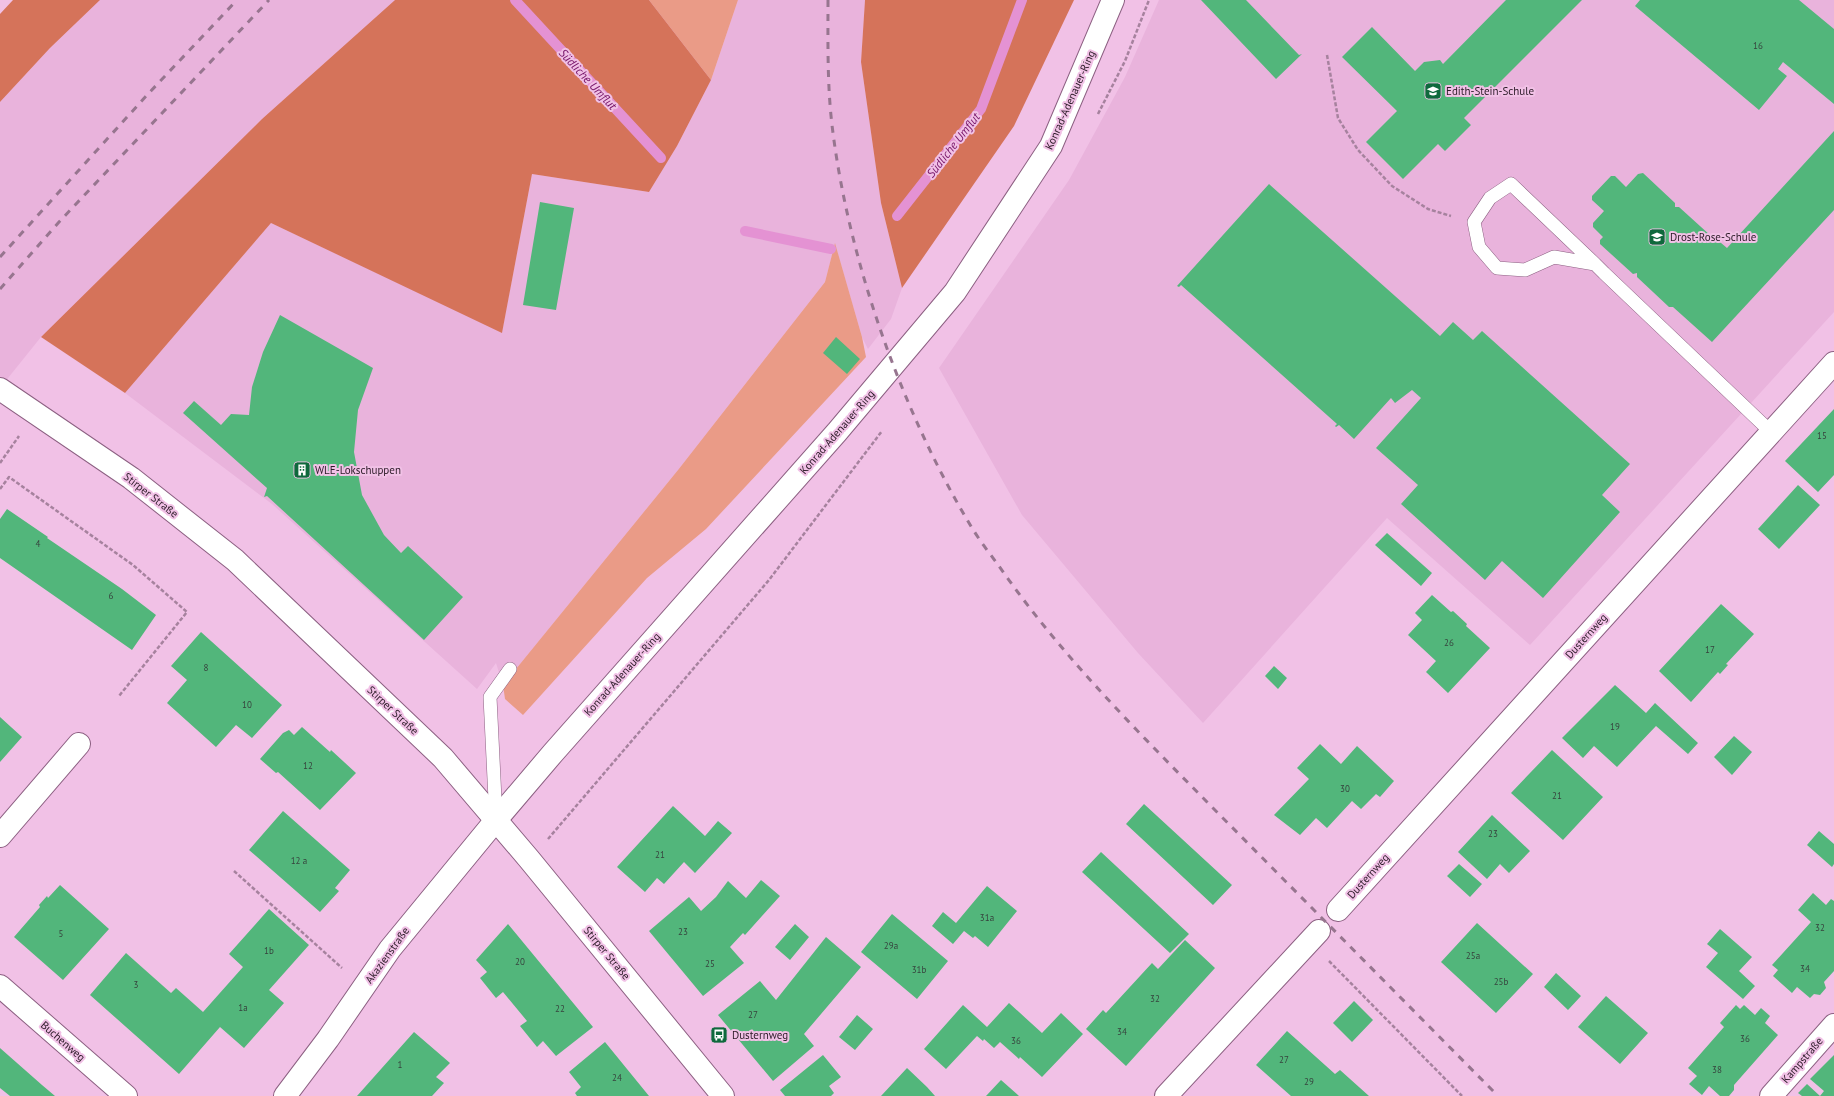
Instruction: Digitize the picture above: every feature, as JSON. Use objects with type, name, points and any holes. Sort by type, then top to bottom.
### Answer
[{"type":"street","name":"Konrad-Adenauer-Ring","points":[[496,820],[518,793],[837,432],[955,292],[1051,146],[1113,0]]},
{"type":"street","name":"Dusternweg","points":[[1338,910],[1834,363]]},
{"type":"street","name":"Stirper Straße","points":[[0,389],[131,478],[235,560],[443,758],[529,859],[723,1096]]},
{"type":"street","points":[[0,836],[79,744]]},
{"type":"street","name":"Akazienstraße","points":[[285,1096],[328,1039],[390,949],[496,820]]},
{"type":"street","points":[[1166,1096],[1314,936]]},
{"type":"street","name":"Buchenweg","points":[[0,986],[126,1096]]},
{"type":"street","name":"Kampstraße","points":[[1771,1096],[1834,1025]]},
{"type":"lane","points":[[1595,264],[1554,257],[1525,270],[1497,268],[1479,247],[1474,222],[1490,198],[1511,184],[1595,264],[1771,432]]},
{"type":"lane","points":[[496,820],[490,697],[510,669]]},
{"type":"path","points":[[1327,55],[1338,118],[1358,150],[1392,186],[1428,209],[1474,222]]},
{"type":"path","points":[[529,859],[768,580],[882,431]]},
{"type":"path","points":[[0,489],[9,477],[133,566],[187,612],[119,696]]},
{"type":"path","points":[[234,871],[364,987]]},
{"type":"path","points":[[1314,936],[1462,1096]]},
{"type":"shaded area","points":[[13,0],[100,0],[50,48],[0,102],[0,14]]},
{"type":"shaded area","points":[[100,0],[395,0],[262,119],[41,337],[0,388],[0,102],[50,48]]},
{"type":"shaded area","points":[[395,0],[649,0],[711,80],[677,146],[649,192],[532,174],[502,333],[271,223],[125,393],[41,337],[262,119]]},
{"type":"shaded area","points":[[649,0],[738,0],[711,80]]},
{"type":"shaded area","points":[[738,0],[865,0],[861,62],[881,203],[902,288],[891,319],[868,349],[862,337],[835,244],[825,282],[678,470],[503,685],[496,663],[477,689],[272,504],[125,393],[271,223],[502,332],[532,174],[649,192],[677,146],[711,80]]},
{"type":"shaded area","points":[[865,0],[1074,0],[1014,126],[902,288],[881,203],[861,62]]},
{"type":"shaded area","points":[[1159,0],[1834,0],[1834,312],[1530,645],[1387,518],[1203,723],[1138,653],[1022,515],[939,368],[1069,180],[1125,77]]},
{"type":"shaded area","points":[[835,243],[862,337],[866,357],[706,529],[647,578],[523,715],[505,699],[503,685],[678,470],[825,282]]},
{"type":"building","points":[[1201,0],[1246,0],[1299,55],[1302,54],[1276,79]]},
{"type":"building","name":"Edith-Stein-Schule","points":[[1506,0],[1582,0],[1464,118],[1471,125],[1445,151],[1438,144],[1403,179],[1366,142],[1397,111],[1342,57],[1372,27],[1415,71],[1424,62],[1440,60],[1443,64]]},
{"type":"building","points":[[1640,0],[1799,0],[1834,29],[1834,104],[1783,62],[1778,69],[1787,76],[1759,110],[1635,6]]},
{"type":"building","name":"Drost-Rose-Schule","points":[[1834,131],[1834,210],[1712,342],[1673,307],[1669,307],[1637,277],[1637,273],[1633,274],[1600,244],[1600,240],[1603,237],[1593,227],[1593,223],[1604,211],[1592,200],[1592,196],[1611,176],[1615,176],[1626,187],[1638,174],[1643,173],[1675,203],[1675,207],[1679,207],[1711,236],[1711,240],[1714,237],[1727,248]]},
{"type":"building","points":[[1269,184],[1440,336],[1453,322],[1473,340],[1482,331],[1630,464],[1602,495],[1620,512],[1543,598],[1502,561],[1485,580],[1401,504],[1418,485],[1376,448],[1421,398],[1412,390],[1395,403],[1391,398],[1354,439],[1339,425],[1336,427],[1335,426],[1337,424],[1181,285],[1179,287],[1177,286]]},
{"type":"building","points":[[540,202],[574,208],[556,310],[523,305]]},
{"type":"building","name":"WLE-Lokschuppen","points":[[280,315],[373,368],[358,410],[354,452],[362,495],[384,535],[401,553],[408,546],[463,597],[424,640],[267,496],[264,497],[267,488],[183,413],[194,401],[221,425],[231,414],[249,415],[252,387],[263,352]]},
{"type":"building","points":[[836,337],[860,359],[847,374],[823,353]]},
{"type":"building","points":[[1834,409],[1834,475],[1818,492],[1785,461]]},
{"type":"building","points":[[1798,485],[1820,505],[1779,549],[1758,529]]},
{"type":"building","points":[[7,509],[122,589],[156,615],[132,650],[0,558],[0,519]]},
{"type":"building","points":[[1387,533],[1432,573],[1421,586],[1375,545]]},
{"type":"building","points":[[1432,595],[1451,612],[1453,611],[1467,624],[1466,626],[1490,648],[1448,693],[1426,672],[1436,661],[1408,635],[1422,620],[1415,613]]},
{"type":"building","points":[[1721,604],[1754,634],[1726,664],[1728,665],[1720,674],[1718,672],[1691,702],[1659,671]]},
{"type":"building","points":[[201,632],[282,705],[252,738],[236,725],[216,747],[167,703],[187,680],[171,666]]},
{"type":"building","points":[[1274,666],[1287,678],[1278,689],[1265,676]]},
{"type":"building","points":[[1615,685],[1646,713],[1655,703],[1698,743],[1688,754],[1656,726],[1617,767],[1594,746],[1583,758],[1562,738]]},
{"type":"building","points":[[0,717],[22,737],[0,762]]},
{"type":"building","points":[[302,727],[330,752],[331,750],[356,773],[320,810],[278,772],[276,773],[260,759],[283,733],[289,730],[294,735]]},
{"type":"building","points":[[1734,736],[1752,752],[1732,775],[1714,757]]},
{"type":"building","points":[[1320,744],[1341,764],[1357,746],[1394,781],[1380,797],[1376,794],[1361,809],[1352,801],[1327,828],[1316,818],[1300,835],[1274,815],[1309,779],[1297,768]]},
{"type":"building","points":[[1552,750],[1603,797],[1563,840],[1511,793]]},
{"type":"building","points":[[1144,804],[1232,885],[1213,905],[1126,824]]},
{"type":"building","points":[[673,806],[705,836],[718,821],[732,833],[695,873],[684,862],[664,884],[657,878],[645,892],[617,867]]},
{"type":"building","points":[[283,811],[350,870],[335,888],[339,891],[320,912],[249,850]]},
{"type":"building","points":[[1492,815],[1530,851],[1509,873],[1500,864],[1487,879],[1458,852]]},
{"type":"building","points":[[1819,831],[1834,844],[1834,864],[1832,867],[1807,845]]},
{"type":"building","points":[[1101,852],[1189,934],[1170,953],[1082,872]]},
{"type":"building","points":[[1459,864],[1482,884],[1470,897],[1447,876]]},
{"type":"building","points":[[761,880],[780,896],[745,935],[743,933],[730,947],[744,963],[703,996],[649,931],[689,897],[701,911],[716,897],[728,881],[746,898]]},
{"type":"building","points":[[60,885],[109,929],[63,980],[14,937],[40,907],[39,905]]},
{"type":"building","points":[[987,886],[1017,911],[988,947],[975,936],[973,938],[964,931],[953,944],[932,926],[943,912],[956,923]]},
{"type":"building","points":[[1813,893],[1826,905],[1831,899],[1834,901],[1834,971],[1824,982],[1826,988],[1820,995],[1814,994],[1810,998],[1797,987],[1792,993],[1773,976],[1778,970],[1772,965],[1811,922],[1798,910]]},
{"type":"building","points":[[269,909],[309,945],[269,990],[284,1003],[244,1048],[220,1027],[179,1074],[90,995],[126,953],[171,993],[176,988],[203,1012],[243,967],[229,954]]},
{"type":"building","points":[[892,914],[948,961],[917,999],[861,952]]},
{"type":"building","points":[[1477,923],[1533,974],[1496,1013],[1441,962]]},
{"type":"building","points":[[508,924],[593,1027],[556,1056],[543,1041],[537,1047],[520,1026],[527,1021],[503,992],[496,998],[480,978],[487,972],[476,960]]},
{"type":"building","points":[[795,924],[809,937],[790,960],[775,947]]},
{"type":"building","points":[[1720,929],[1752,957],[1739,971],[1755,986],[1743,999],[1706,967],[1718,953],[1707,944]]},
{"type":"building","points":[[826,937],[861,967],[804,1034],[814,1046],[773,1081],[718,1015],[760,981],[776,1000]]},
{"type":"building","points":[[1185,940],[1215,968],[1126,1066],[1086,1029],[1103,1010],[1106,1013],[1152,963],[1158,969]]},
{"type":"building","points":[[1556,973],[1581,996],[1568,1010],[1544,987]]},
{"type":"building","points":[[1606,996],[1648,1033],[1620,1064],[1578,1027]]},
{"type":"building","points":[[1354,1001],[1373,1020],[1352,1042],[1333,1023]]},
{"type":"building","points":[[1009,1003],[1042,1033],[1061,1013],[1083,1034],[1042,1077],[1020,1057],[1019,1059],[1000,1042],[994,1048],[984,1039],[983,1041],[977,1036],[946,1069],[924,1049],[963,1005],[987,1027]]},
{"type":"building","points":[[1736,1005],[1740,1009],[1744,1005],[1755,1015],[1761,1008],[1770,1016],[1765,1023],[1778,1035],[1734,1085],[1734,1090],[1729,1096],[1720,1096],[1709,1086],[1702,1095],[1689,1084],[1697,1076],[1688,1068],[1724,1027],[1720,1023]]},
{"type":"building","points":[[857,1015],[873,1029],[855,1050],[839,1037]]},
{"type":"building","points":[[1287,1031],[1335,1074],[1340,1070],[1369,1096],[1291,1096],[1256,1065]]},
{"type":"building","points":[[414,1032],[450,1063],[436,1077],[444,1083],[432,1096],[357,1096]]},
{"type":"building","points":[[605,1042],[649,1096],[577,1096],[575,1093],[581,1087],[569,1072]]},
{"type":"building","points":[[0,1048],[55,1096],[10,1096],[0,1088]]},
{"type":"building","points":[[823,1055],[841,1077],[829,1086],[834,1093],[831,1096],[785,1096],[780,1090]]},
{"type":"building","points":[[1834,1055],[1834,1096],[1820,1096],[1824,1091],[1810,1079]]},
{"type":"building","points":[[907,1068],[927,1087],[935,1096],[881,1096]]},
{"type":"building","points":[[1001,1080],[1019,1096],[986,1096]]},
{"type":"building","points":[[1807,1084],[1820,1096],[1802,1096],[1798,1093]]},
{"type":"waterway","name":"Südliche Umflut","points":[[515,0],[661,158]]},
{"type":"waterway","name":"Südliche Umflut","points":[[897,216],[981,109],[1022,0]]},
{"type":"waterway","name":"Südliche Umflut","points":[[745,231],[831,249]]},
{"type":"railway","points":[[0,257],[148,94],[237,0]]},
{"type":"railway","points":[[0,289],[59,222],[269,0]]},
{"type":"railway","points":[[828,0],[828,66],[833,133],[841,183],[852,234],[866,286],[902,388],[947,484],[972,528],[1047,630],[1127,720],[1498,1096]]},
{"type":"place","name":"Edith-Stein-Schule","points":[[1433,91]]},
{"type":"place","name":"Drost-Rose-Schule","points":[[1657,237]]},
{"type":"place","name":"WLE-Lokschuppen","points":[[302,470]]},
{"type":"place","name":"Dusternweg","points":[[719,1035]]}]
